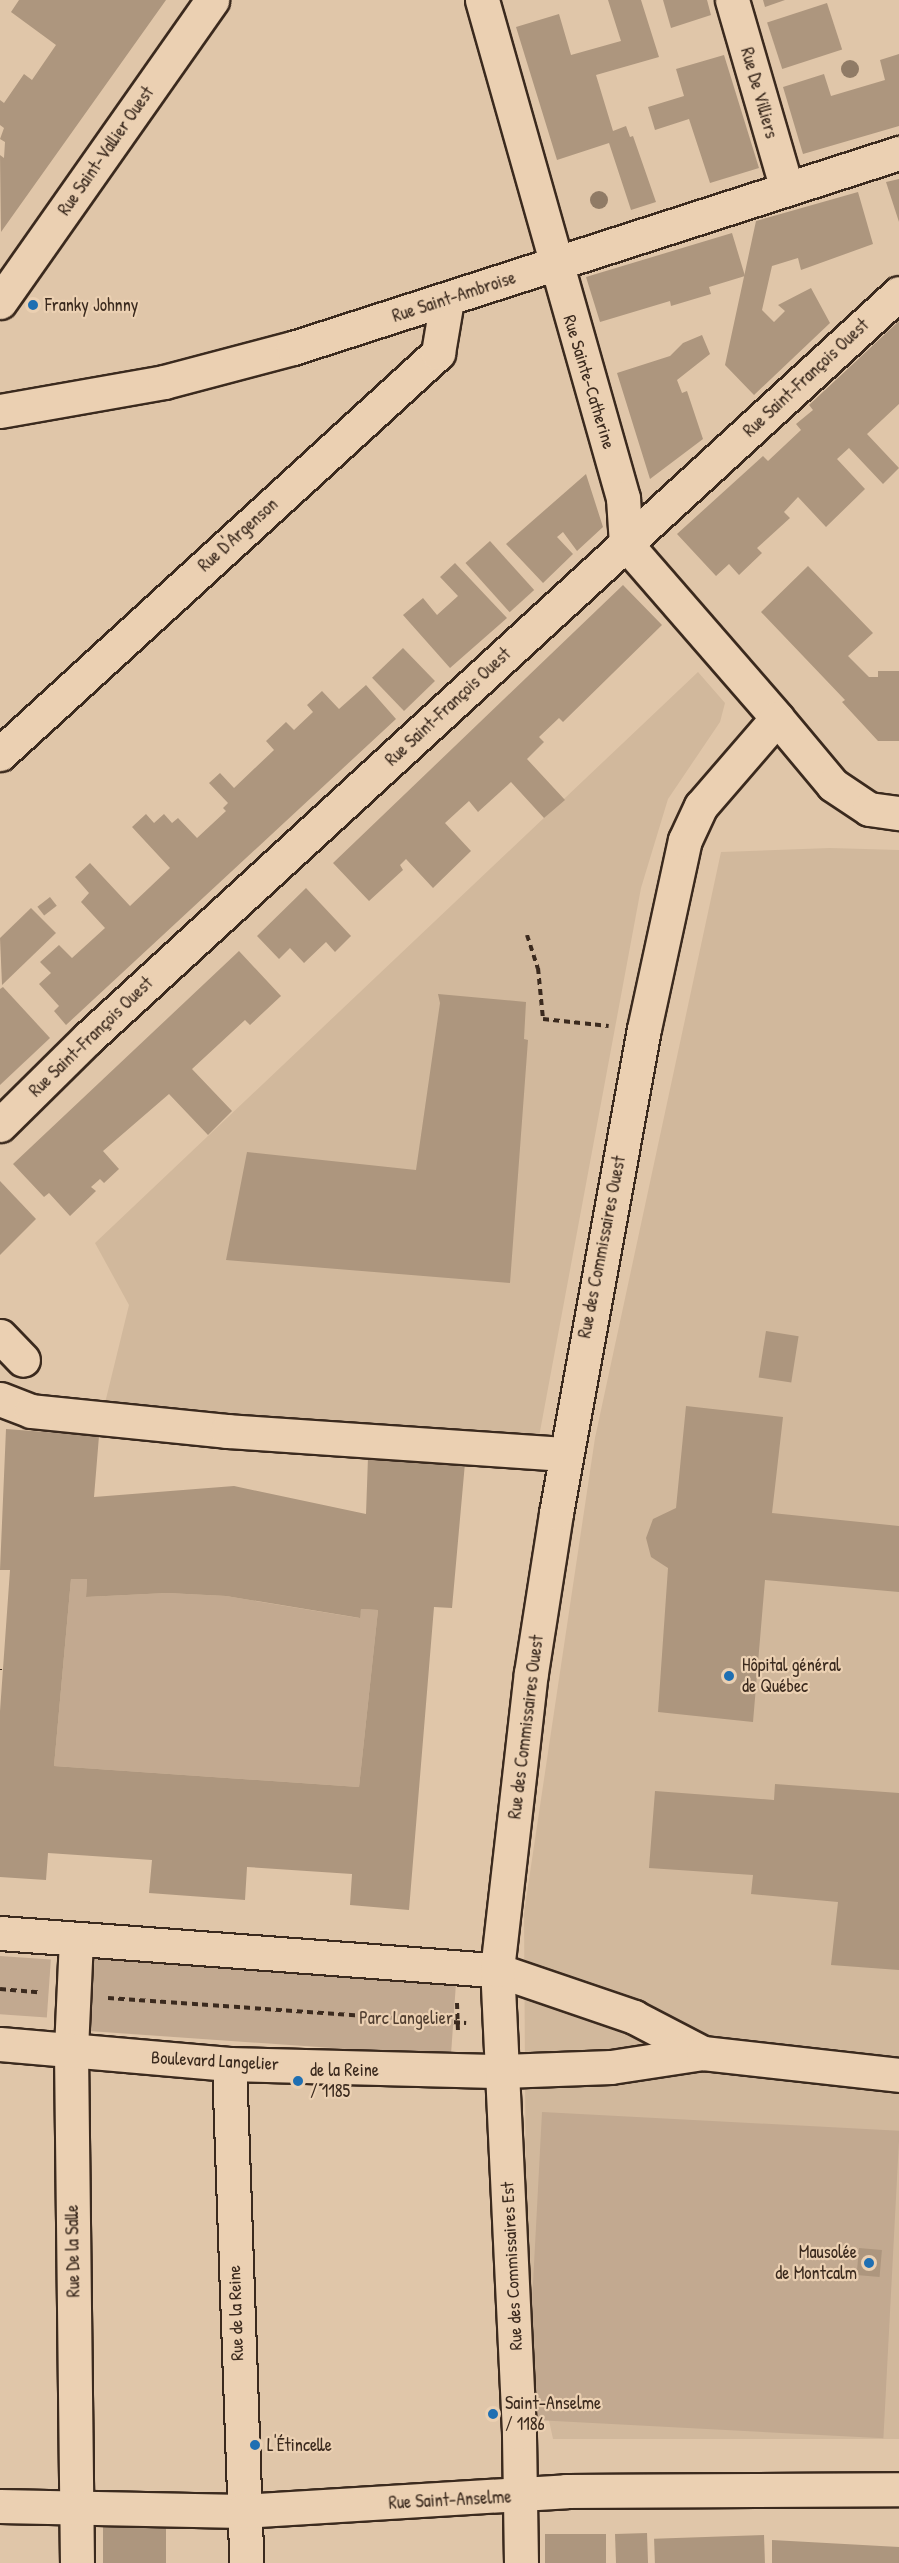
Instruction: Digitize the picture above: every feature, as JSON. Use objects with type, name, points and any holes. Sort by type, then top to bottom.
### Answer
[{"type":"street","name":"Rue Saint-Vallier Ouest","points":[[0,302],[212,0]]},
{"type":"street","name":"Rue De Villiers","points":[[732,0],[786,186]]},
{"type":"street","name":"Rue Sainte-Catherine","points":[[490,2],[560,263],[565,303],[623,498],[626,544]]},
{"type":"street","name":"Rue Saint-Ambroise","points":[[0,411],[164,382],[447,300],[786,186],[899,153]]},
{"type":"street","name":"Rue Saint-François Ouest","points":[[0,1125],[88,1038],[899,292]]},
{"type":"street","name":"Rue D'Argenson","points":[[0,754],[438,353],[447,300]]},
{"type":"street","points":[[626,544],[833,785],[869,809],[899,813]]},
{"type":"street","name":"Rue des Commissaires Ouest","points":[[497,1970],[531,1673],[566,1454],[644,1029],[685,840],[701,806],[777,718]]},
{"type":"street","points":[[0,1336],[23,1360]]},
{"type":"street","points":[[0,1399],[31,1411],[215,1430],[566,1454]]},
{"type":"street","points":[[0,1934],[497,1970],[634,2018],[703,2053],[899,2075]]},
{"type":"street","name":"Rue De la Salle","points":[[76,1939],[71,2050],[77,2563]]},
{"type":"street","name":"Rue des Commissaires Est","points":[[497,1970],[519,2432],[517,2496],[521,2563]]},
{"type":"street","name":"Boulevard Langelier","points":[[0,2044],[229,2064],[503,2072],[611,2067],[703,2053]]},
{"type":"street","name":"Rue de la Reine","points":[[229,2064],[242,2511],[246,2563]]},
{"type":"street","name":"Rue Saint-Anselme","points":[[0,2506],[242,2511],[517,2496],[566,2491],[899,2489]]},
{"type":"path","points":[[527,935],[538,968],[543,1019],[644,1029]]},
{"type":"path","points":[[0,1989],[498,2025]]},
{"type":"path","points":[[457,1999],[458,2044]]},
{"type":"shaded area","points":[[698,672],[725,703],[720,722],[668,799],[641,888],[536,1453],[104,1407],[129,1305],[95,1243]]},
{"type":"shaded area","name":"Hôpital général de Québec","points":[[830,848],[899,850],[899,2439],[553,2439],[533,2346],[526,2232],[524,1913],[595,1438],[721,852]]},
{"type":"green space","points":[[71,1579],[87,1579],[86,1597],[167,1593],[226,1596],[359,1618],[361,1609],[378,1610],[359,1787],[54,1766]]},
{"type":"green space","points":[[0,1956],[51,1960],[47,2017],[0,2014]]},
{"type":"green space","name":"Parc Langelier","points":[[91,1956],[456,1982],[451,2056],[86,2031]]},
{"type":"green space","points":[[542,2112],[899,2131],[883,2438],[526,2420]]},
{"type":"building","points":[[19,0],[166,0],[1,232],[0,155],[4,158],[5,142],[0,139],[4,128],[0,125],[0,100],[4,103],[24,74],[32,80],[56,45],[11,12]]},
{"type":"building","points":[[608,0],[641,0],[659,57],[596,75],[613,131],[626,126],[630,137],[633,136],[656,202],[631,210],[609,143],[557,160],[516,27],[559,14],[571,55],[621,41]]},
{"type":"building","points":[[663,0],[707,0],[711,15],[671,28]]},
{"type":"building","points":[[763,0],[785,0],[765,7]]},
{"type":"building","points":[[827,3],[842,50],[782,69],[767,22]]},
{"type":"building","points":[[899,54],[899,126],[803,154],[783,87],[824,74],[831,96],[885,80],[880,60]]},
{"type":"building","points":[[724,55],[759,168],[710,183],[689,119],[655,130],[648,107],[684,96],[676,69]]},
{"type":"building","points":[[899,179],[899,222],[886,182]]},
{"type":"building","points":[[858,192],[873,244],[801,270],[798,258],[772,266],[762,310],[774,322],[785,311],[778,305],[811,288],[830,323],[754,395],[725,365],[756,221]]},
{"type":"building","points":[[732,233],[745,276],[709,287],[711,294],[671,306],[670,301],[600,322],[586,277]]},
{"type":"building","points":[[899,321],[899,404],[867,434],[899,468],[883,484],[849,448],[837,459],[865,489],[826,527],[798,497],[784,512],[790,518],[757,548],[762,553],[739,575],[729,564],[716,576],[677,534],[763,456],[768,461],[801,430],[796,424],[813,410],[809,405]]},
{"type":"building","points":[[702,335],[710,354],[677,380],[682,393],[687,391],[703,439],[650,479],[617,373],[670,356],[683,343]]},
{"type":"building","points":[[586,474],[603,527],[577,551],[563,532],[557,537],[573,554],[543,583],[506,544]]},
{"type":"building","points":[[490,541],[534,590],[510,612],[465,563]]},
{"type":"building","points":[[455,563],[507,618],[450,668],[403,615],[423,598],[437,615],[458,596],[440,577]]},
{"type":"building","points":[[808,566],[873,633],[848,656],[869,677],[878,677],[878,671],[899,671],[899,741],[878,741],[842,702],[845,700],[761,612]]},
{"type":"building","points":[[623,585],[662,625],[563,722],[559,718],[539,737],[544,742],[527,759],[565,800],[544,818],[511,782],[478,812],[469,801],[445,823],[471,851],[433,888],[406,859],[400,865],[403,870],[369,901],[333,863]]},
{"type":"building","points":[[403,648],[435,681],[404,711],[372,678]]},
{"type":"building","points":[[366,685],[396,719],[66,1025],[54,1011],[59,1006],[39,984],[51,973],[40,962],[59,945],[72,958],[105,928],[81,902],[89,893],[75,877],[90,863],[130,906],[170,868],[132,827],[146,814],[154,823],[164,814],[172,823],[178,818],[197,838],[226,811],[223,808],[228,803],[209,783],[220,773],[234,788],[274,750],[266,741],[286,722],[294,730],[313,712],[307,705],[322,691],[339,709]]},
{"type":"building","points":[[306,888],[351,936],[335,952],[326,942],[304,963],[290,948],[279,959],[257,936]]},
{"type":"building","points":[[50,897],[57,906],[44,916],[37,907]]},
{"type":"building","points":[[31,908],[56,933],[2,985],[0,938]]},
{"type":"building","points":[[239,951],[281,996],[250,1025],[245,1020],[192,1069],[232,1111],[208,1135],[169,1094],[103,1151],[119,1169],[104,1183],[100,1179],[91,1187],[96,1191],[70,1216],[49,1193],[44,1197],[13,1164]]},
{"type":"building","points":[[3,987],[50,1038],[0,1085],[0,989]]},
{"type":"building","points":[[438,994],[526,1002],[524,1039],[528,1040],[510,1283],[226,1260],[247,1152],[416,1170],[440,1003]]},
{"type":"building","points":[[0,1181],[36,1219],[0,1255]]},
{"type":"building","points":[[766,1331],[799,1336],[791,1383],[759,1377]]},
{"type":"building","points":[[686,1406],[783,1417],[772,1513],[899,1526],[899,1592],[765,1580],[753,1722],[658,1712],[668,1568],[651,1557],[646,1538],[653,1519],[676,1508]]},
{"type":"building","points":[[6,1429],[99,1436],[94,1497],[234,1486],[366,1514],[368,1457],[465,1463],[452,1608],[434,1607],[409,1910],[350,1905],[352,1874],[247,1867],[245,1900],[149,1893],[152,1860],[48,1853],[46,1880],[0,1877],[0,1711],[10,1570],[0,1570]],"holes":[[[71,1579],[87,1579],[86,1597],[167,1593],[226,1596],[360,1618],[361,1609],[378,1610],[359,1787],[54,1766]]]},
{"type":"building","points":[[775,1784],[899,1793],[899,1970],[831,1965],[838,1902],[751,1894],[753,1875],[649,1868],[655,1791],[774,1800]]},
{"type":"building","name":"Mausolée de Montcalm","points":[[859,2248],[882,2250],[880,2277],[857,2275]]},
{"type":"building","points":[[103,2527],[166,2527],[166,2563],[103,2563]]},
{"type":"building","points":[[647,2533],[648,2563],[616,2563],[615,2534]]},
{"type":"building","points":[[545,2534],[606,2534],[606,2563],[545,2563]]},
{"type":"building","points":[[764,2535],[765,2563],[655,2563],[654,2539]]},
{"type":"building","points":[[772,2540],[899,2547],[899,2563],[772,2563]]},
{"type":"place","name":"Franky Johnny","points":[[33,305]]},
{"type":"place","name":"Hôpital général de Québec","points":[[729,1676]]},
{"type":"place","name":"de la Reine / 1185","points":[[298,2081]]},
{"type":"place","name":"Mausolée de Montcalm","points":[[869,2263]]},
{"type":"place","name":"Saint-Anselme / 1186","points":[[493,2414]]},
{"type":"place","name":"L'Étincelle","points":[[255,2445]]}]
